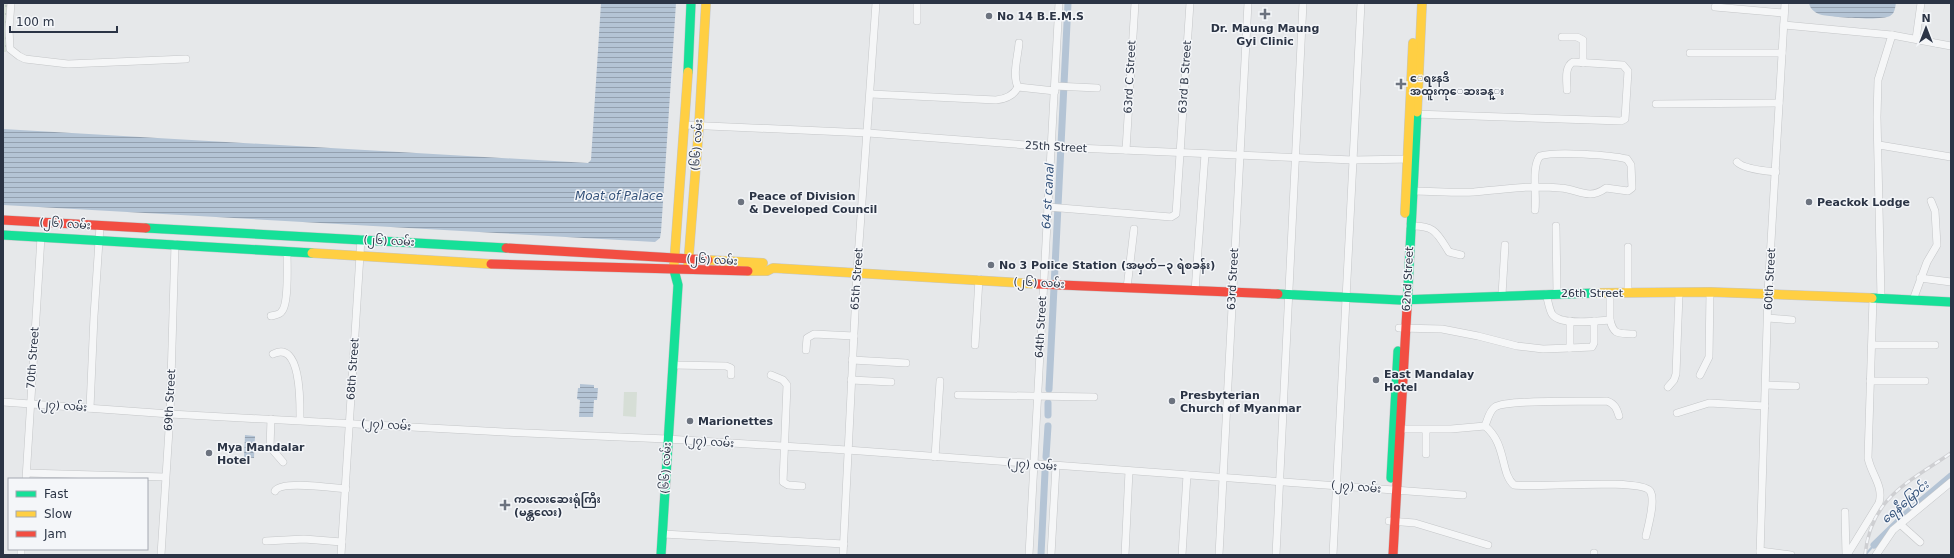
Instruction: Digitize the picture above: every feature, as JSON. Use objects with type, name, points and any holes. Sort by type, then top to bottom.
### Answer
[{"type":"main road","name":"(၆၆) လမ်း","points":[[661,555],[678,285],[674,270],[674,258],[685,125],[691,3]]},
{"type":"main road","name":"(၆၆) လမ်း","points":[[678,285],[687,270],[699,126],[706,3]]},
{"type":"main road","name":"62nd Street","points":[[1387,555],[1394,490],[1411,159],[1416,3]]},
{"type":"main road","name":"62nd Street","points":[[1413,114],[1422,3]]},
{"type":"main road","name":"62nd Street","points":[[1403,300],[1413,190],[1411,159]]},
{"type":"main road","name":"(၂၆) လမ်း","points":[[3,220],[767,263],[772,268]]},
{"type":"main road","name":"(၂၆) လမ်း","points":[[3,235],[176,244],[511,265],[674,270],[767,271],[772,268],[1233,293]]},
{"type":"main road","name":"26th Street","points":[[1233,293],[1403,300],[1557,293],[1679,294],[1710,292],[1768,293],[1951,302]]},
{"type":"main road","name":"62nd Street","points":[[1391,521],[1393,555]]},
{"type":"street","points":[[11,3],[9,29],[10,49],[25,59],[68,64],[186,59]]},
{"type":"street","name":"65th Street","points":[[843,555],[857,272],[876,3]]},
{"type":"street","points":[[917,3],[917,21]]},
{"type":"street","name":"64th Street","points":[[1029,555],[1040,465],[1038,396],[1051,283],[1058,147],[1059,3]]},
{"type":"street","name":"63rd C Street","points":[[1126,150],[1135,3]]},
{"type":"street","name":"63rd B Street","points":[[1055,208],[1175,216],[1177,212],[1190,3]]},
{"type":"street","name":"63rd Street","points":[[1218,555],[1248,3]]},
{"type":"street","points":[[1276,555],[1303,3]]},
{"type":"street","points":[[1333,555],[1338,485],[1361,3]]},
{"type":"street","name":"60th Street","points":[[1760,553],[1768,293],[1785,3]]},
{"type":"street","points":[[1916,39],[1921,3]]},
{"type":"street","points":[[1715,7],[1784,13]]},
{"type":"street","points":[[1784,25],[1892,34],[1951,46]]},
{"type":"street","points":[[1847,555],[1879,503],[1881,496],[1881,489],[1870,466],[1868,458],[1872,345],[1877,298],[1879,145],[1877,117],[1878,80],[1892,34]]},
{"type":"street","points":[[1562,37],[1577,37],[1583,40],[1583,63]]},
{"type":"street","points":[[1018,87],[1016,83],[1016,76],[1020,43]]},
{"type":"street","points":[[1690,53],[1782,53]]},
{"type":"street","points":[[1413,114],[1621,121],[1625,119],[1628,71],[1620,64],[1573,62],[1568,66],[1567,90]]},
{"type":"street","points":[[870,94],[996,100],[1005,99],[1014,93],[1018,87]]},
{"type":"street","points":[[1018,87],[1097,88]]},
{"type":"street","points":[[1656,104],[1780,103]]},
{"type":"street","name":"25th Street","points":[[685,125],[868,133],[1058,147],[1240,156],[1296,156],[1353,160],[1411,159]]},
{"type":"street","points":[[1879,145],[1951,157]]},
{"type":"street","points":[[1195,291],[1205,154]]},
{"type":"street","points":[[1413,190],[1474,192],[1496,188],[1535,186],[1569,189],[1583,194],[1592,195],[1597,194],[1606,188],[1628,191],[1632,188],[1631,165],[1627,159],[1616,156],[1540,156],[1535,164],[1535,186],[1536,197],[1535,210]]},
{"type":"street","points":[[1737,162],[1740,165],[1760,171],[1776,172]]},
{"type":"street","points":[[1914,300],[1920,278],[1937,245],[1936,211],[1931,201]]},
{"type":"street","points":[[90,408],[100,226]]},
{"type":"street","points":[[1410,226],[1430,227],[1435,231],[1449,252],[1461,255]]},
{"type":"street","points":[[1556,226],[1557,293]]},
{"type":"street","points":[[1127,288],[1134,229]]},
{"type":"street","name":"70th Street","points":[[26,476],[41,237]]},
{"type":"street","name":"68th Street","points":[[341,555],[361,240]]},
{"type":"street","name":"69th Street","points":[[161,555],[170,414],[176,244]]},
{"type":"street","points":[[1502,295],[1505,245]]},
{"type":"street","points":[[1628,247],[1628,293]]},
{"type":"street","points":[[271,316],[279,314],[284,308],[287,278],[287,251]]},
{"type":"street","points":[[1920,278],[1951,282]]},
{"type":"street","points":[[975,345],[979,279]]},
{"type":"street","points":[[1700,375],[1709,357],[1710,292]]},
{"type":"street","points":[[1610,293],[1610,320],[1612,330],[1616,333],[1633,334]]},
{"type":"street","points":[[1546,294],[1553,315],[1560,320],[1610,320]]},
{"type":"street","points":[[1668,387],[1674,380],[1676,374],[1679,294]]},
{"type":"street","points":[[1768,318],[1792,320]]},
{"type":"street","points":[[1570,321],[1570,348]]},
{"type":"street","points":[[1402,328],[1442,328],[1517,346],[1543,349],[1592,347],[1594,344],[1594,321]]},
{"type":"street","points":[[806,350],[807,338],[814,334],[854,336]]},
{"type":"street","points":[[1872,345],[1935,345]]},
{"type":"street","points":[[273,354],[284,353],[294,362],[300,395],[300,420]]},
{"type":"street","points":[[852,360],[906,364]]},
{"type":"street","points":[[673,365],[726,366],[731,368],[731,375]]},
{"type":"street","points":[[771,375],[783,380],[787,385],[783,482],[788,485],[802,486]]},
{"type":"street","points":[[851,380],[891,382]]},
{"type":"street","points":[[1870,381],[1924,381]]},
{"type":"street","points":[[936,457],[940,382]]},
{"type":"street","points":[[1766,385],[1796,386]]},
{"type":"street","points":[[958,395],[1094,398]]},
{"type":"street","points":[[1486,426],[1492,409],[1497,406],[1513,403],[1608,401],[1616,408],[1619,416]]},
{"type":"street","name":"(၂၇) လမ်း","points":[[3,402],[170,414],[504,432],[668,439],[847,450],[1463,495]]},
{"type":"street","points":[[1677,413],[1709,403],[1765,406]]},
{"type":"street","points":[[270,419],[270,447],[283,462]]},
{"type":"street","points":[[1397,429],[1426,430],[1486,426],[1498,441],[1507,475],[1510,482],[1514,485],[1622,484],[1647,489],[1650,492],[1652,503],[1646,536]]},
{"type":"street","points":[[1426,430],[1426,454]]},
{"type":"street","points":[[1051,555],[1056,466]]},
{"type":"street","points":[[1125,555],[1129,471]]},
{"type":"street","points":[[1182,555],[1186,475]]},
{"type":"street","points":[[26,476],[165,477]]},
{"type":"street","points":[[1876,555],[1893,530],[1951,482]]},
{"type":"street","points":[[275,491],[280,486],[294,485],[346,489]]},
{"type":"street","points":[[1845,512],[1847,555]]},
{"type":"street","points":[[1391,521],[1415,523],[1488,545]]},
{"type":"street","points":[[1900,524],[1909,534],[1920,542]]},
{"type":"street","points":[[663,534],[844,544]]},
{"type":"street","points":[[266,541],[304,539],[342,542]]},
{"type":"street","points":[[1760,553],[1791,555]]},
{"type":"shaded area","points":[[3,3],[8,3],[6,52],[3,52]]},
{"type":"shaded area","points":[[624,392],[637,392],[636,417],[623,416]]},
{"type":"water","name":"Moat of Palace","points":[[601,3],[676,3],[661,232],[660,238],[655,242],[3,205],[3,129],[588,163],[591,160]]},
{"type":"water","points":[[1809,3],[1896,3],[1894,12],[1890,16],[1877,18],[1846,18],[1817,13],[1810,7]]},
{"type":"water","points":[[580,384],[594,385],[594,388],[598,388],[597,400],[594,400],[593,417],[579,417],[580,400],[577,399]]},
{"type":"water","points":[[245,435],[255,436],[254,458],[244,457]]},
{"type":"waterway","name":"64 st canal","points":[[1049,389],[1068,3]]},
{"type":"waterway","points":[[1048,403],[1048,415]]},
{"type":"waterway","points":[[1046,457],[1048,426]]},
{"type":"waterway","points":[[1041,555],[1045,472]]},
{"type":"waterway","name":"ရေနီမြောင်း","points":[[1874,545],[1907,513],[1951,476]]},
{"type":"waterway","points":[[1865,555],[1874,545]]},
{"type":"railway","points":[[1865,555],[1869,535],[1875,519],[1884,505],[1906,483],[1951,453]]},
{"type":"traffic: fast","points":[[688,72],[691,3]]},
{"type":"traffic: fast","points":[[1407,308],[1417,112]]},
{"type":"traffic: fast","points":[[146,228],[506,248]]},
{"type":"traffic: fast","points":[[3,235],[312,253]]},
{"type":"traffic: fast","points":[[661,555],[678,285],[674,270]]},
{"type":"traffic: fast","points":[[1278,294],[1400,300],[1596,293]]},
{"type":"traffic: fast","points":[[1872,298],[1951,302]]},
{"type":"traffic: fast","points":[[1391,478],[1398,351]]},
{"type":"traffic: slow","points":[[688,266],[699,126],[706,3]]},
{"type":"traffic: slow","points":[[1417,112],[1422,3]]},
{"type":"traffic: slow","points":[[1405,213],[1413,43]]},
{"type":"traffic: slow","points":[[674,265],[688,72]]},
{"type":"traffic: slow","points":[[312,253],[491,264]]},
{"type":"traffic: slow","points":[[708,260],[763,263]]},
{"type":"traffic: slow","points":[[748,271],[767,271],[773,268],[1037,284]]},
{"type":"traffic: slow","points":[[1596,293],[1710,292],[1872,298]]},
{"type":"traffic: jam","points":[[3,220],[146,228]]},
{"type":"traffic: jam","points":[[506,248],[708,260]]},
{"type":"traffic: jam","points":[[491,264],[748,271]]},
{"type":"traffic: jam","points":[[1037,284],[1278,294]]},
{"type":"traffic: jam","points":[[1393,555],[1407,308]]},
{"type":"place","name":"Dr. Maung Maung Gyi Clinic","points":[[1265,14]]},
{"type":"place","name":"No 14 B.E.M.S","points":[[989,16]]},
{"type":"place","name":"ေရႊနဒီ အထူးကုေဆးခန္း","points":[[1401,84]]},
{"type":"place","name":"Peace of Division & Developed Council","points":[[741,202]]},
{"type":"place","name":"Peackok Lodge","points":[[1809,202]]},
{"type":"place","name":"No 3 Police Station (အမှတ်−၃ ရဲစခန်း)","points":[[991,265]]},
{"type":"place","name":"East Mandalay Hotel","points":[[1376,380]]},
{"type":"place","name":"Presbyterian Church of Myanmar","points":[[1172,401]]},
{"type":"place","name":"Marionettes","points":[[690,421]]},
{"type":"place","name":"Mya Mandalar Hotel","points":[[209,453]]},
{"type":"place","name":"ကလေးဆေးရုံကြီး (မန္တလေး)","points":[[505,505]]}]
